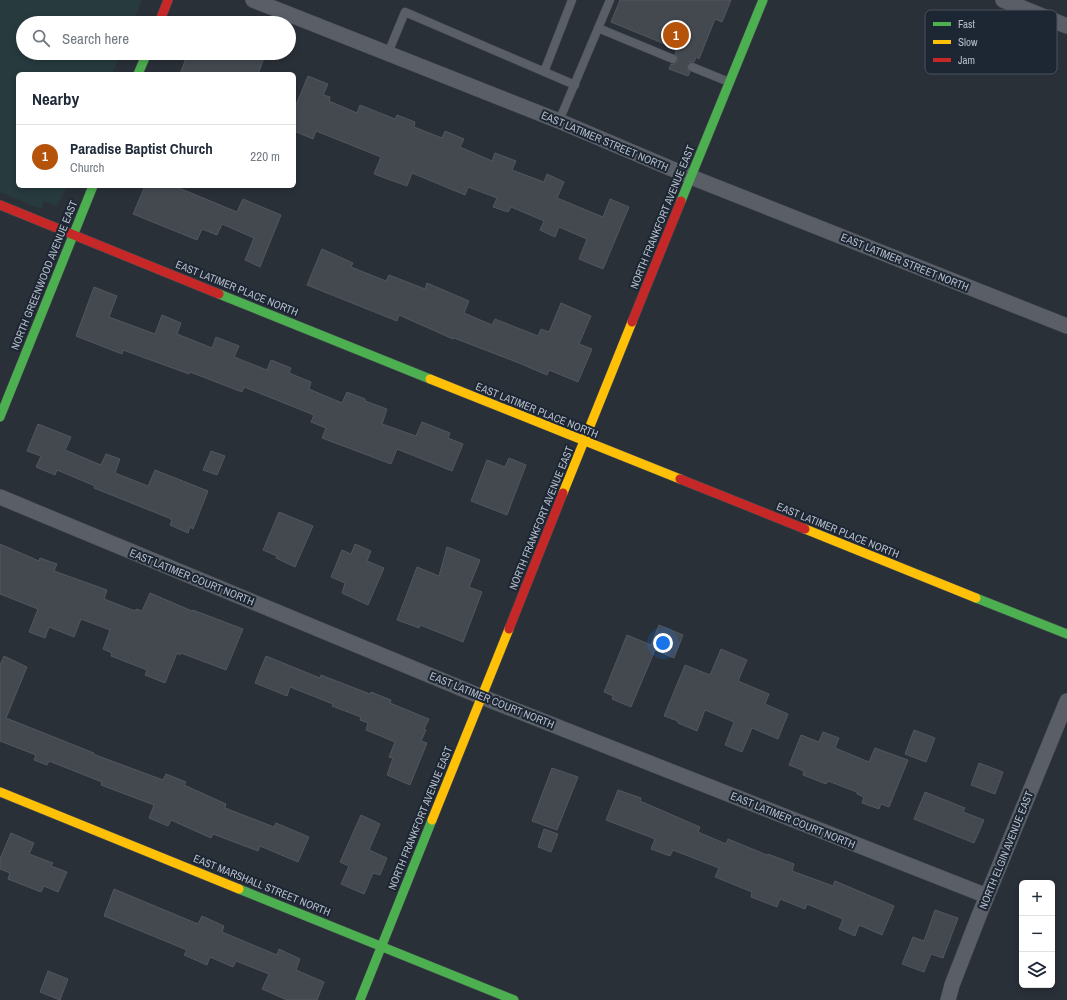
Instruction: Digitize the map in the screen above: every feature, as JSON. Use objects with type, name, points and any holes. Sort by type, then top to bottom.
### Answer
[{"type":"street","points":[[162,16],[168,0]]},
{"type":"street","name":"EAST LATIMER STREET NORTH","points":[[253,0],[294,16]]},
{"type":"street","name":"NORTH FRANKFORT AVENUE EAST","points":[[360,1000],[763,0]]},
{"type":"street","points":[[1003,0],[1028,10]]},
{"type":"street","name":"EAST LATIMER STREET NORTH","points":[[296,17],[559,121],[691,177],[1067,326]]},
{"type":"street","points":[[1057,22],[1067,26]]},
{"type":"street","points":[[139,72],[144,60]]},
{"type":"street","name":"NORTH GREENWOOD AVENUE EAST","points":[[0,417],[92,188]]},
{"type":"street","name":"EAST LATIMER PLACE NORTH","points":[[0,204],[584,442],[1067,634]]},
{"type":"street","name":"EAST LATIMER COURT NORTH","points":[[0,497],[482,697],[987,896]]},
{"type":"street","name":"NORTH ELGIN AVENUE EAST","points":[[948,1000],[952,985],[987,896],[1067,700]]},
{"type":"street","name":"EAST MARSHALL STREET NORTH","points":[[0,792],[514,1000]]},
{"type":"lane","points":[[544,72],[572,0]]},
{"type":"lane","points":[[559,121],[610,0]]},
{"type":"lane","points":[[388,53],[405,12],[574,85]]},
{"type":"lane","points":[[598,28],[673,59]]},
{"type":"lane","points":[[692,67],[730,83]]},
{"type":"green space","points":[[0,0],[142,0],[136,16],[16,16],[16,60],[118,60],[113,72],[16,72],[16,188],[66,188],[56,206],[44,201],[41,209],[0,192]]},
{"type":"building","points":[[620,0],[731,0],[722,22],[715,19],[699,59],[696,57],[694,62],[689,62],[687,65],[690,72],[688,76],[669,69],[671,64],[678,61],[675,54],[677,49],[611,22]]},
{"type":"building","points":[[185,60],[263,60],[259,72],[181,72]]},
{"type":"building","points":[[308,76],[328,84],[323,95],[330,97],[329,101],[357,113],[360,105],[395,119],[397,115],[415,122],[414,127],[442,138],[445,131],[464,139],[460,147],[492,161],[495,153],[516,161],[512,170],[544,182],[547,174],[564,182],[557,198],[603,217],[610,199],[629,207],[603,269],[579,259],[587,239],[559,227],[555,237],[540,230],[544,221],[511,207],[508,212],[493,207],[497,198],[468,187],[465,195],[412,173],[407,186],[374,174],[381,157],[316,131],[313,139],[296,132],[296,105]]},
{"type":"building","points":[[144,188],[179,188],[237,212],[243,199],[281,215],[260,267],[245,260],[254,238],[222,224],[217,235],[202,229],[197,240],[133,214]]},
{"type":"building","points":[[322,249],[353,263],[351,267],[386,281],[389,275],[425,289],[427,283],[469,301],[464,313],[492,325],[495,319],[538,336],[541,329],[549,332],[561,303],[591,316],[579,344],[592,349],[578,382],[549,370],[547,375],[454,338],[453,339],[399,315],[397,321],[307,285]]},
{"type":"building","points":[[94,287],[117,296],[109,317],[155,334],[162,315],[181,323],[177,334],[212,348],[216,337],[239,346],[234,357],[267,370],[271,360],[291,368],[289,373],[311,382],[309,389],[342,403],[347,392],[365,399],[365,401],[387,409],[382,424],[416,436],[422,422],[450,433],[448,438],[463,444],[452,471],[397,449],[391,464],[322,438],[326,428],[311,422],[314,415],[244,387],[242,392],[190,372],[189,374],[123,350],[122,354],[76,336]]},
{"type":"building","points":[[38,424],[71,437],[65,450],[101,465],[106,454],[120,459],[115,473],[148,486],[155,470],[208,491],[193,529],[190,527],[188,533],[170,525],[172,520],[169,518],[94,488],[95,486],[57,470],[55,475],[36,467],[41,456],[27,451]]},
{"type":"building","points":[[211,451],[225,456],[217,475],[203,470]]},
{"type":"building","points":[[509,458],[526,465],[507,515],[471,501],[487,460],[505,467]]},
{"type":"building","points":[[279,512],[313,526],[295,567],[276,558],[277,556],[263,550]]},
{"type":"building","points":[[0,544],[39,561],[40,558],[57,564],[54,571],[107,590],[104,599],[135,611],[136,609],[142,611],[150,593],[192,611],[193,610],[243,629],[226,670],[181,653],[180,655],[177,653],[165,683],[145,675],[147,670],[111,656],[112,653],[103,649],[110,630],[81,619],[74,637],[49,627],[45,638],[29,632],[38,609],[0,594]]},
{"type":"building","points":[[355,544],[371,551],[367,561],[384,568],[368,605],[342,593],[345,583],[331,577],[342,550],[351,554]]},
{"type":"building","points":[[447,547],[480,560],[469,587],[482,592],[463,642],[420,625],[419,628],[397,620],[417,567],[439,576]]},
{"type":"building","points":[[659,625],[683,635],[674,658],[655,650],[631,707],[612,699],[613,696],[604,692],[627,635],[651,645]]},
{"type":"building","points":[[721,649],[747,660],[738,681],[769,694],[765,704],[788,714],[778,739],[752,728],[742,752],[725,745],[734,722],[705,710],[697,731],[678,723],[678,721],[664,716],[685,665],[710,675]]},
{"type":"building","points":[[4,656],[27,667],[6,718],[94,753],[93,754],[163,780],[166,774],[186,782],[184,785],[226,804],[225,808],[274,827],[276,823],[309,837],[298,862],[260,846],[258,851],[213,834],[211,838],[171,820],[168,826],[149,818],[154,805],[101,785],[102,782],[49,761],[47,765],[34,760],[36,755],[0,741],[0,665]]},
{"type":"building","points":[[266,656],[320,678],[321,675],[370,694],[371,692],[391,700],[390,703],[429,719],[424,729],[426,730],[421,741],[427,743],[410,785],[387,775],[393,758],[389,757],[395,742],[366,730],[368,723],[360,720],[361,717],[290,687],[287,696],[255,683]]},
{"type":"building","points":[[914,730],[935,738],[926,762],[905,754]]},
{"type":"building","points":[[823,732],[839,738],[835,748],[869,762],[875,748],[908,760],[889,807],[881,804],[879,809],[862,803],[864,797],[857,794],[857,792],[828,781],[826,784],[803,775],[804,771],[789,765],[801,735],[819,742]]},
{"type":"building","points":[[979,763],[1003,772],[995,794],[971,785]]},
{"type":"building","points":[[552,768],[578,777],[557,830],[532,821]]},
{"type":"building","points":[[618,790],[641,798],[640,801],[700,827],[698,832],[726,844],[728,839],[794,864],[792,871],[833,886],[835,881],[894,906],[882,935],[859,925],[855,936],[839,929],[843,919],[807,904],[805,909],[780,899],[777,907],[751,897],[752,892],[715,877],[719,868],[673,850],[670,856],[651,849],[655,839],[606,820]]},
{"type":"building","points":[[925,792],[965,808],[963,812],[984,820],[974,843],[914,819]]},
{"type":"building","points":[[361,815],[380,824],[369,850],[387,858],[380,875],[373,873],[364,894],[341,884],[349,866],[340,862]]},
{"type":"building","points":[[544,829],[558,834],[551,852],[538,847]]},
{"type":"building","points":[[11,833],[34,843],[29,854],[53,863],[51,866],[67,872],[58,892],[44,886],[41,892],[8,879],[10,873],[0,869],[0,859]]},
{"type":"building","points":[[114,889],[198,924],[202,916],[224,926],[222,932],[277,955],[279,949],[300,959],[296,970],[324,982],[317,1000],[287,1000],[262,989],[269,974],[236,961],[233,967],[210,957],[207,965],[184,955],[187,950],[104,916]]},
{"type":"building","points":[[935,910],[958,918],[943,958],[931,954],[924,972],[902,964],[913,937],[924,941]]},
{"type":"building","points":[[48,971],[68,979],[60,1000],[40,992]]},
{"type":"traffic: fast","points":[[681,201],[763,0]]},
{"type":"traffic: fast","points":[[139,72],[144,60]]},
{"type":"traffic: fast","points":[[0,417],[92,188]]},
{"type":"traffic: fast","points":[[219,294],[430,379]]},
{"type":"traffic: fast","points":[[976,598],[1067,634]]},
{"type":"traffic: fast","points":[[360,1000],[432,820]]},
{"type":"traffic: fast","points":[[239,889],[514,1000]]},
{"type":"traffic: slow","points":[[563,493],[632,322]]},
{"type":"traffic: slow","points":[[430,379],[680,479]]},
{"type":"traffic: slow","points":[[805,529],[976,598]]},
{"type":"traffic: slow","points":[[432,820],[509,629]]},
{"type":"traffic: slow","points":[[0,792],[239,889]]},
{"type":"traffic: jam","points":[[162,16],[168,0]]},
{"type":"traffic: jam","points":[[632,322],[681,201]]},
{"type":"traffic: jam","points":[[0,205],[219,294]]},
{"type":"traffic: jam","points":[[680,479],[805,529]]},
{"type":"traffic: jam","points":[[509,629],[563,493]]},
{"type":"place","name":"Paradise Baptist Church","points":[[676,35]]}]
